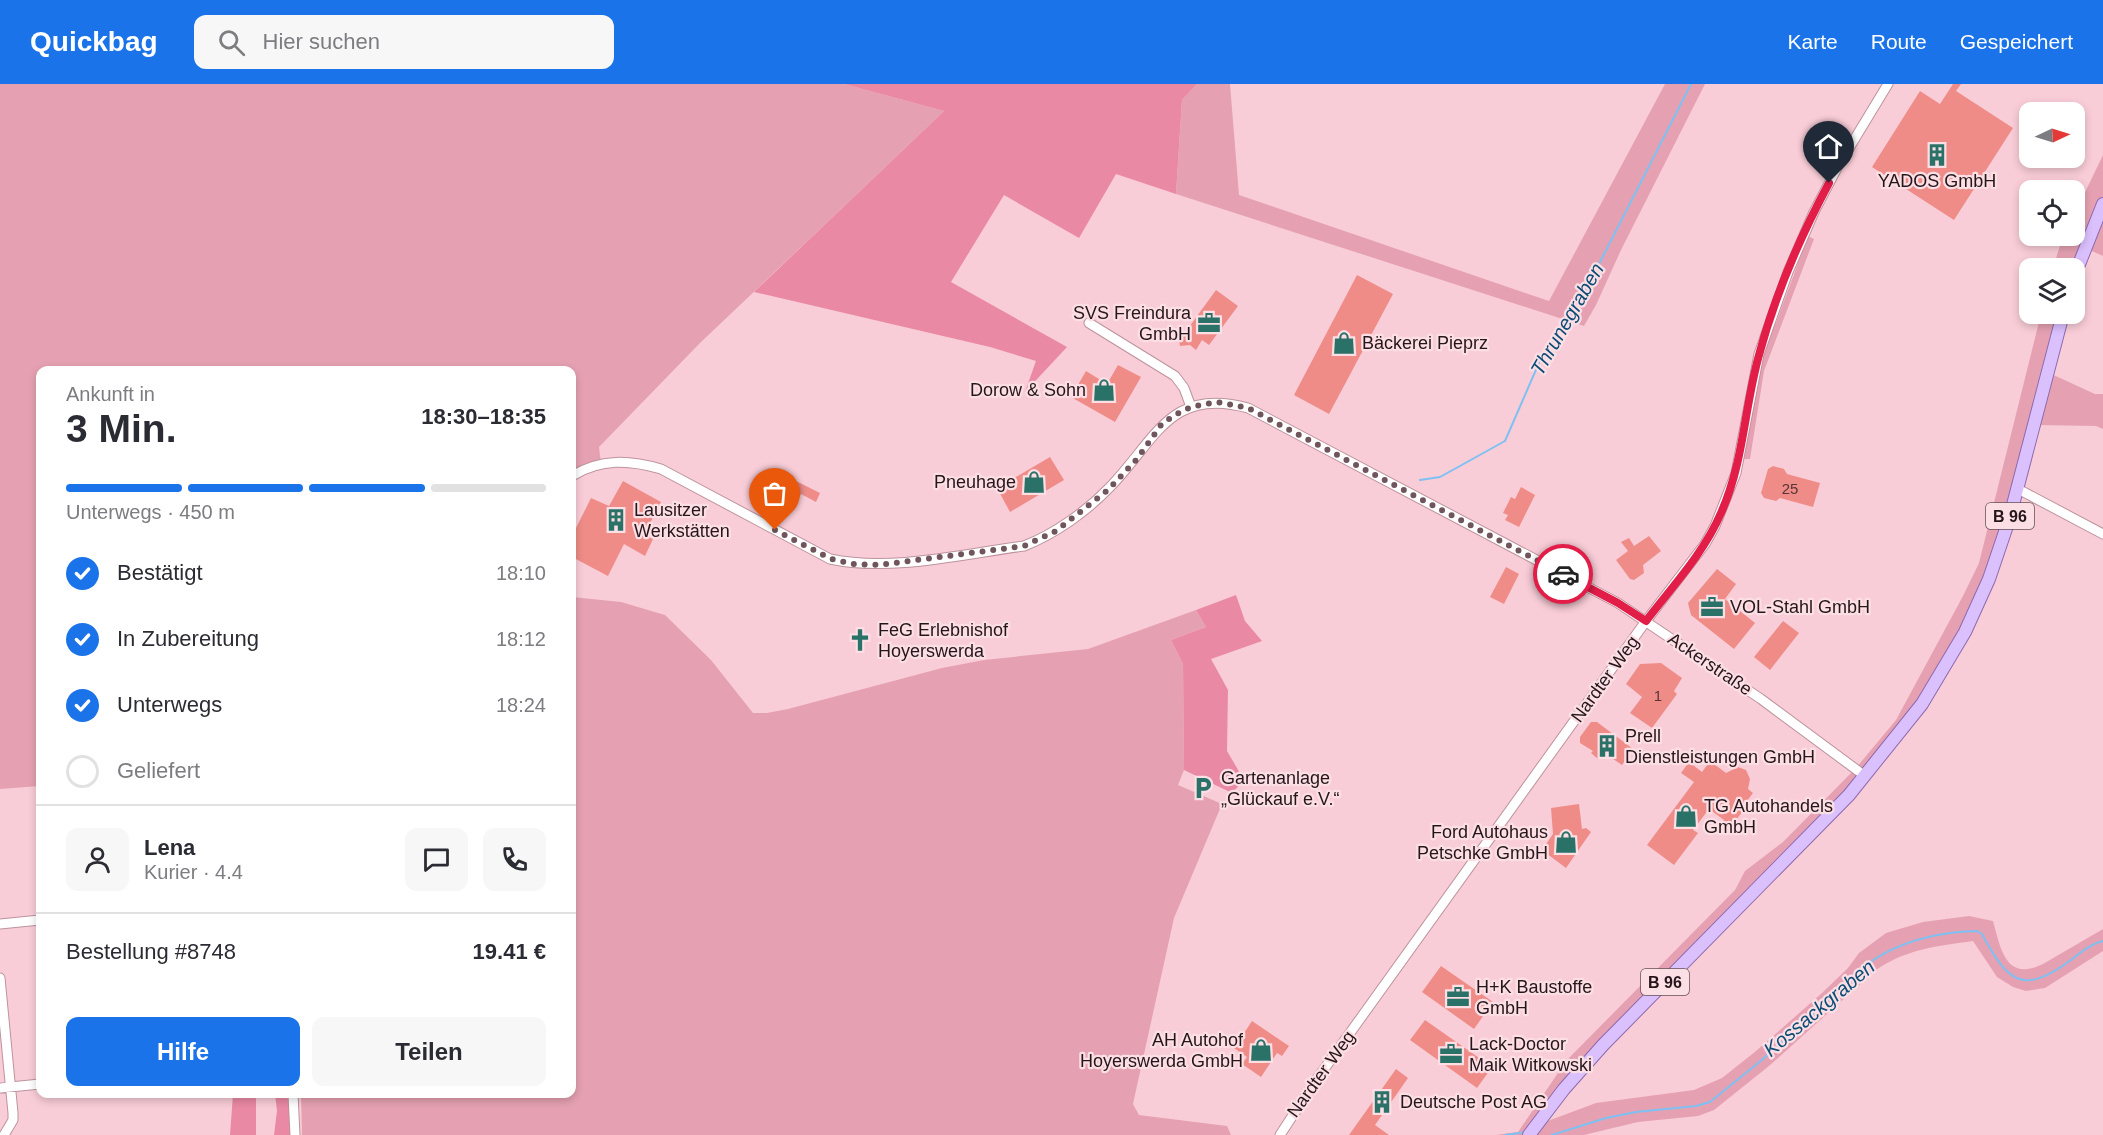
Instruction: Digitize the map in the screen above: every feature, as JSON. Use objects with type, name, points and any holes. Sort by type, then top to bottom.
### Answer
[{"type":"main road","points":[[2082,258],[2103,204]]},
{"type":"main road","name":"B 96","points":[[1532,1131],[1563,1089],[1603,1045],[1865,776],[1911,720],[1965,632],[1989,579],[2018,489],[2060,324]]},
{"type":"street","name":"Nardter Weg","points":[[1280,1135],[1314,1083],[1646,621],[1704,544],[1720,515],[1739,462],[1759,354],[1788,272],[1814,212],[1837,168],[1888,84]]},
{"type":"street","points":[[1089,323],[1175,376],[1184,388],[1191,407]]},
{"type":"street","name":"Ackerstraße","points":[[576,474],[601,464],[619,461],[641,463],[662,469],[831,559],[854,564],[879,565],[1024,546],[1041,540],[1108,490],[1137,459],[1161,425],[1191,407],[1217,402],[1248,408],[1618,603],[1761,699],[1865,776]]},
{"type":"street","points":[[2018,489],[2103,534]]},
{"type":"street","points":[[0,924],[36,920]]},
{"type":"street","points":[[0,978],[13,1120],[4,1135]]},
{"type":"street","points":[[0,1088],[36,1084]]},
{"type":"street","points":[[293,1098],[294,1135]]},
{"type":"shaded area","points":[[0,84],[844,84],[944,111],[700,343],[599,447],[601,464],[576,474],[576,366],[36,366],[36,786],[0,789]]},
{"type":"shaded area","points":[[844,84],[1197,84],[1182,100],[1176,194],[1116,174],[1079,238],[1004,195],[951,282],[1067,347],[1025,392],[1036,361],[990,347],[754,292],[944,111]]},
{"type":"shaded area","points":[[1197,84],[1230,84],[1239,195],[1549,301],[1665,84],[1705,84],[1584,326],[1176,194],[1182,100]]},
{"type":"shaded area","points":[[2103,155],[2103,256],[2085,248],[2080,258],[2056,258],[2060,246],[2085,246],[2085,192]]},
{"type":"shaded area","points":[[1808,236],[1814,239],[1764,371],[1750,459],[1744,459],[1755,388],[1764,350]]},
{"type":"shaded area","points":[[2039,324],[2059,324],[2047,372],[2095,394],[2103,394],[2103,429],[2096,426],[2034,425],[2024,466],[1964,631],[1883,754],[1603,1045],[1537,1125],[1596,1103],[1694,1090],[1722,1078],[1822,993],[1848,968],[1859,953],[1886,933],[1923,922],[1969,916],[1993,921],[2007,960],[2013,966],[2021,969],[2031,969],[2043,964],[2103,929],[2103,951],[2045,988],[2026,991],[2013,987],[1997,977],[1973,941],[1911,953],[1876,970],[1769,1066],[1714,1110],[1698,1116],[1638,1122],[1584,1135],[1496,1135],[1518,1132],[1566,1061],[1735,890],[1745,871],[1783,842],[1856,768],[1896,720],[1979,563]]},
{"type":"shaded area","points":[[1236,595],[1245,621],[1262,641],[1211,659],[1228,690],[1227,751],[1244,780],[1232,793],[1184,770],[1183,664],[1171,640],[1206,627],[1196,610]]},
{"type":"shaded area","points":[[576,597],[621,602],[665,615],[711,660],[753,713],[788,709],[942,668],[984,660],[1088,649],[1196,610],[1206,627],[1171,640],[1183,664],[1184,770],[1178,785],[1222,804],[1174,918],[1133,1104],[1139,1115],[1227,1126],[1231,1135],[302,1135],[301,1098],[576,1098]]},
{"type":"shaded area","points":[[233,1098],[256,1098],[256,1135],[230,1135]]},
{"type":"shaded area","points":[[275,1098],[292,1098],[294,1135],[274,1135],[277,1111]]},
{"type":"building","name":"YADOS GmbH","points":[[1953,84],[1961,84],[1956,91],[2013,128],[1954,220],[1872,167],[1920,91],[1940,104]]},
{"type":"building","name":"Bäckerei Pieprz","points":[[1357,275],[1393,294],[1329,414],[1294,395]]},
{"type":"building","name":"SVS Freindura GmbH","points":[[1216,290],[1238,306],[1209,345],[1202,340],[1196,350],[1190,345],[1180,346],[1179,341]]},
{"type":"building","name":"Dorow & Sohn","points":[[1118,365],[1141,377],[1115,422],[1071,397],[1086,371],[1107,384]]},
{"type":"building","name":"Pneuhage","points":[[1050,457],[1064,480],[1010,512],[997,488]]},
{"type":"building","points":[[1773,466],[1784,469],[1787,474],[1820,483],[1813,507],[1780,498],[1776,501],[1764,498],[1761,493],[1768,469]]},
{"type":"building","points":[[794,480],[820,493],[816,502],[801,494],[795,506],[773,495],[777,487],[788,492]]},
{"type":"building","name":"Lausitzer Werkstätten","points":[[623,481],[661,502],[644,535],[653,539],[645,556],[624,544],[608,576],[576,559],[576,528],[591,498],[609,506]]},
{"type":"building","points":[[1521,487],[1535,495],[1519,527],[1505,520],[1508,515],[1503,513],[1511,497],[1515,499]]},
{"type":"building","points":[[1649,536],[1661,551],[1643,565],[1644,573],[1634,580],[1630,579],[1616,560],[1628,551],[1621,542],[1629,538],[1634,546]]},
{"type":"building","points":[[1506,567],[1519,574],[1504,604],[1490,597]]},
{"type":"building","name":"VOL-Stahl GmbH","points":[[1717,569],[1736,584],[1725,599],[1755,623],[1734,649],[1691,615],[1688,603]]},
{"type":"building","points":[[1783,621],[1799,633],[1770,670],[1754,657]]},
{"type":"building","points":[[1661,663],[1682,678],[1674,691],[1677,694],[1652,728],[1630,713],[1642,697],[1626,684],[1640,664]]},
{"type":"building","name":"Prell Dienstleistungen GmbH","points":[[1591,722],[1597,722],[1633,749],[1622,765],[1603,752],[1598,759],[1591,753],[1593,751],[1580,743],[1580,737]]},
{"type":"building","name":"TG Autohandels GmbH","points":[[1710,761],[1726,773],[1738,767],[1746,770],[1750,779],[1748,789],[1753,793],[1728,830],[1721,824],[1724,820],[1709,809],[1693,830],[1698,833],[1674,865],[1647,845],[1694,782],[1681,773],[1689,762],[1702,772]]},
{"type":"building","name":"Ford Autohaus Petschke GmbH","points":[[1579,804],[1582,829],[1586,828],[1591,832],[1566,868],[1542,850],[1553,834],[1551,808]]},
{"type":"building","name":"H+K Baustoffe GmbH","points":[[1441,966],[1493,1002],[1474,1029],[1422,992]]},
{"type":"building","name":"Lack-Doctor Maik Witkowski","points":[[1425,1020],[1492,1067],[1477,1088],[1410,1040]]},
{"type":"building","name":"AH Autohof Hoyerswerda GmbH","points":[[1252,1021],[1289,1046],[1282,1056],[1277,1053],[1261,1077],[1242,1064],[1247,1057],[1234,1048]]},
{"type":"building","name":"Deutsche Post AG","points":[[1396,1069],[1408,1078],[1375,1125],[1389,1135],[1349,1135]]},
{"type":"waterway","name":"Thrunegraben","points":[[1420,480],[1440,477],[1505,441],[1542,356],[1575,311],[1691,84]]},
{"type":"waterway","name":"Kossackgraben","points":[[1552,1135],[1606,1118],[1636,1112],[1696,1106],[1710,1102],[1763,1059],[1870,962],[1907,943],[1949,933],[1977,931],[1982,934],[2009,973],[2028,980],[2040,978],[2054,971],[2094,944],[2103,941]]},
{"type":"waterway","name":"Kossackgraben","points":[[1505,1135],[1526,1132]]},
{"type":"way so far","points":[[775,530],[831,559],[854,564],[879,565],[1024,546],[1056,531],[1108,490],[1137,459],[1161,425],[1173,416],[1188,408],[1217,402],[1248,408],[1563,574]]},
{"type":"place","name":"YADOS GmbH","points":[[1937,155]]},
{"type":"place","name":"SVS Freindura GmbH","points":[[1209,323]]},
{"type":"place","name":"Bäckerei Pieprz","points":[[1344,343]]},
{"type":"place","name":"Dorow & Sohn","points":[[1104,390]]},
{"type":"place","name":"Pneuhage","points":[[1034,482]]},
{"type":"place","name":"Lausitzer Werkstätten","points":[[616,520]]},
{"type":"place","name":"VOL-Stahl GmbH","points":[[1712,607]]},
{"type":"place","name":"FeG Erlebnishof Hoyerswerda","points":[[860,640]]},
{"type":"place","name":"Prell Dienstleistungen GmbH","points":[[1607,746]]},
{"type":"place","name":"Gartenanlage „Glückauf e.V.“","points":[[1203,788]]},
{"type":"place","name":"TG Autohandels GmbH","points":[[1686,816]]},
{"type":"place","name":"Ford Autohaus Petschke GmbH","points":[[1566,842]]},
{"type":"place","name":"H+K Baustoffe GmbH","points":[[1458,997]]},
{"type":"place","name":"AH Autohof Hoyerswerda GmbH","points":[[1261,1050]]},
{"type":"place","name":"Lack-Doctor Maik Witkowski","points":[[1451,1054]]},
{"type":"place","name":"Deutsche Post AG","points":[[1382,1102]]},
{"type":"route","points":[[1563,574],[1618,603],[1646,621],[1704,544],[1726,502],[1736,473],[1754,374],[1766,331],[1792,260],[1829,183]]}]
